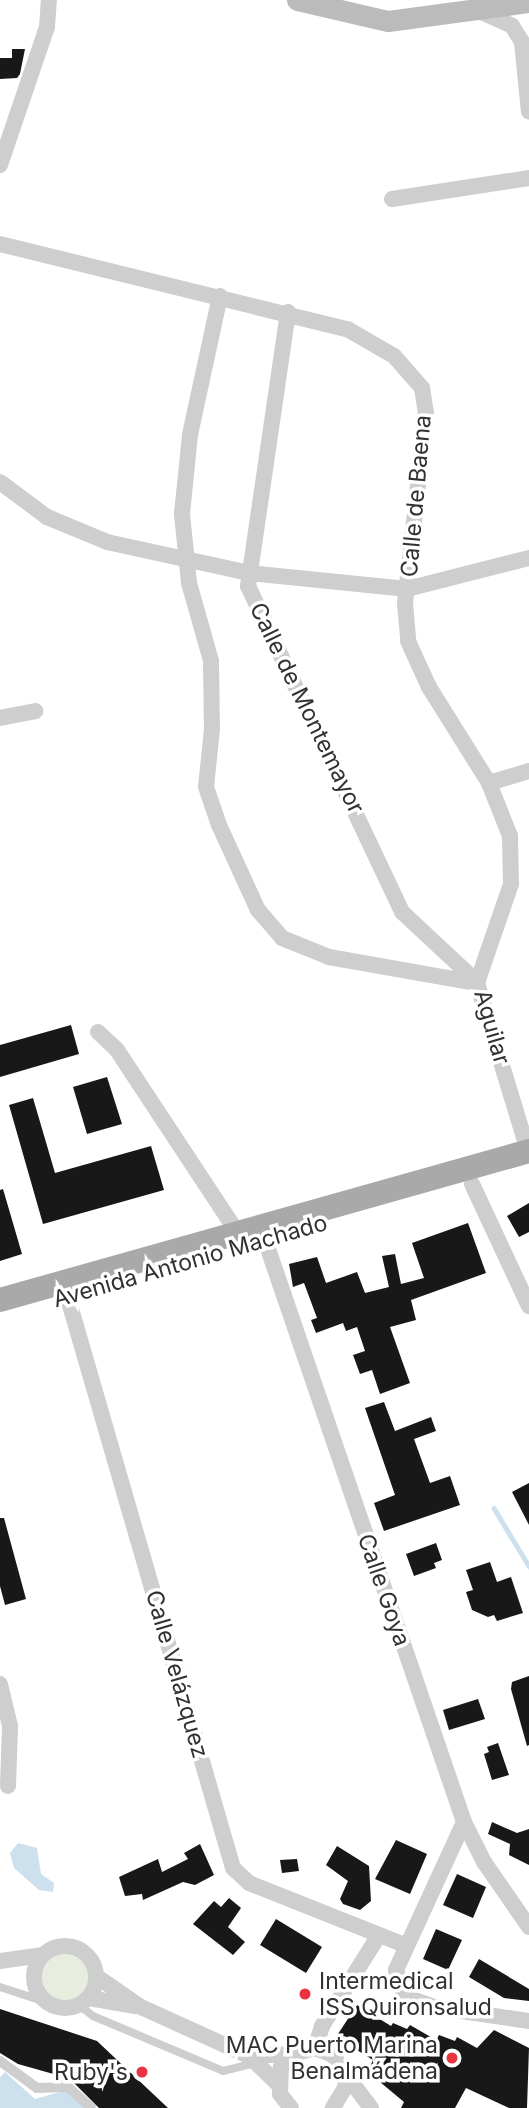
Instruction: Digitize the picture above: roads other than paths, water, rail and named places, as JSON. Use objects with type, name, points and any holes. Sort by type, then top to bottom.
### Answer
[{"type":"main road","points":[[297,0],[388,21],[479,11],[529,2]]},
{"type":"main road","points":[[379,1201],[529,1151]]},
{"type":"main road","points":[[379,1201],[471,1184],[529,1167]]},
{"type":"main road","name":"Avenida Antonio Machado","points":[[0,1315],[66,1289],[237,1231],[379,1201]]},
{"type":"main road","name":"Avenida Antonio Machado","points":[[0,1300],[66,1289],[265,1240],[379,1201]]},
{"type":"street","points":[[0,165],[7,114],[47,27],[49,0]]},
{"type":"street","points":[[479,11],[512,26],[522,42]]},
{"type":"street","points":[[529,23],[522,42],[529,112]]},
{"type":"street","points":[[392,199],[529,178]]},
{"type":"street","name":"Calle de Baena","points":[[0,244],[288,312],[349,330],[394,356],[422,388],[426,413],[407,589],[408,641],[429,687],[489,783]]},
{"type":"street","points":[[220,296],[190,435],[182,514],[185,558],[211,661],[212,729],[206,787],[258,910],[282,938],[329,957],[477,983]]},
{"type":"street","name":"Calle de Montemayor","points":[[288,312],[248,586],[402,912],[477,983]]},
{"type":"street","points":[[0,482],[47,516],[107,542],[250,573],[407,589],[529,558]]},
{"type":"street","points":[[0,718],[35,711]]},
{"type":"street","points":[[489,783],[529,771]]},
{"type":"street","name":"Aguilar","points":[[489,783],[510,836],[514,861],[500,922],[477,983],[529,1151]]},
{"type":"street","points":[[98,1032],[117,1050],[237,1231]]},
{"type":"street","points":[[471,1184],[529,1306]]},
{"type":"street","name":"Calle Goya","points":[[265,1240],[464,1822],[484,1862],[529,1927]]},
{"type":"street","name":"Calle Velázquez","points":[[66,1289],[233,1868],[249,1883],[407,1946]]},
{"type":"street","points":[[0,1684],[10,1726],[8,1786]]},
{"type":"street","points":[[464,1822],[396,1970],[401,1987],[412,1999],[434,2007],[529,2021]]},
{"type":"street","points":[[315,2048],[322,2026],[379,1935]]},
{"type":"street","points":[[35,1984],[36,1966],[42,1955],[52,1948],[72,1947],[85,1953],[96,1976],[141,2007],[253,2060],[278,2084],[291,2108]]},
{"type":"street","points":[[0,1961],[42,1955]]},
{"type":"street","points":[[0,1961],[35,1984],[46,2002],[58,2008],[84,2002],[141,2007]]},
{"type":"street","points":[[84,2002],[96,1976]]},
{"type":"street","points":[[253,2060],[315,2048],[333,2055],[371,2108]]},
{"type":"street","points":[[278,2084],[281,2067],[293,2054]]},
{"type":"street","points":[[0,2061],[37,2088],[68,2087],[91,2108]]},
{"type":"street","points":[[333,2108],[346,2086],[344,2072]]},
{"type":"lane","points":[[0,1987],[46,2002]]},
{"type":"lane","points":[[84,2002],[93,2016],[223,2071],[253,2060]]},
{"type":"water","points":[[18,1843],[37,1848],[41,1874],[54,1883],[53,1892],[39,1890],[14,1868],[10,1853]]},
{"type":"water","points":[[5,2072],[35,2099],[67,2090],[86,2108],[0,2108],[0,2077]]},
{"type":"waterway","points":[[494,1508],[529,1566]]},
{"type":"place","name":"Intermedical ISS Quironsalud","points":[[305,1994]]},
{"type":"place","name":"MAC Puerto Marina Benalmádena","points":[[452,2058]]},
{"type":"place","name":"Ruby's","points":[[142,2072]]}]
